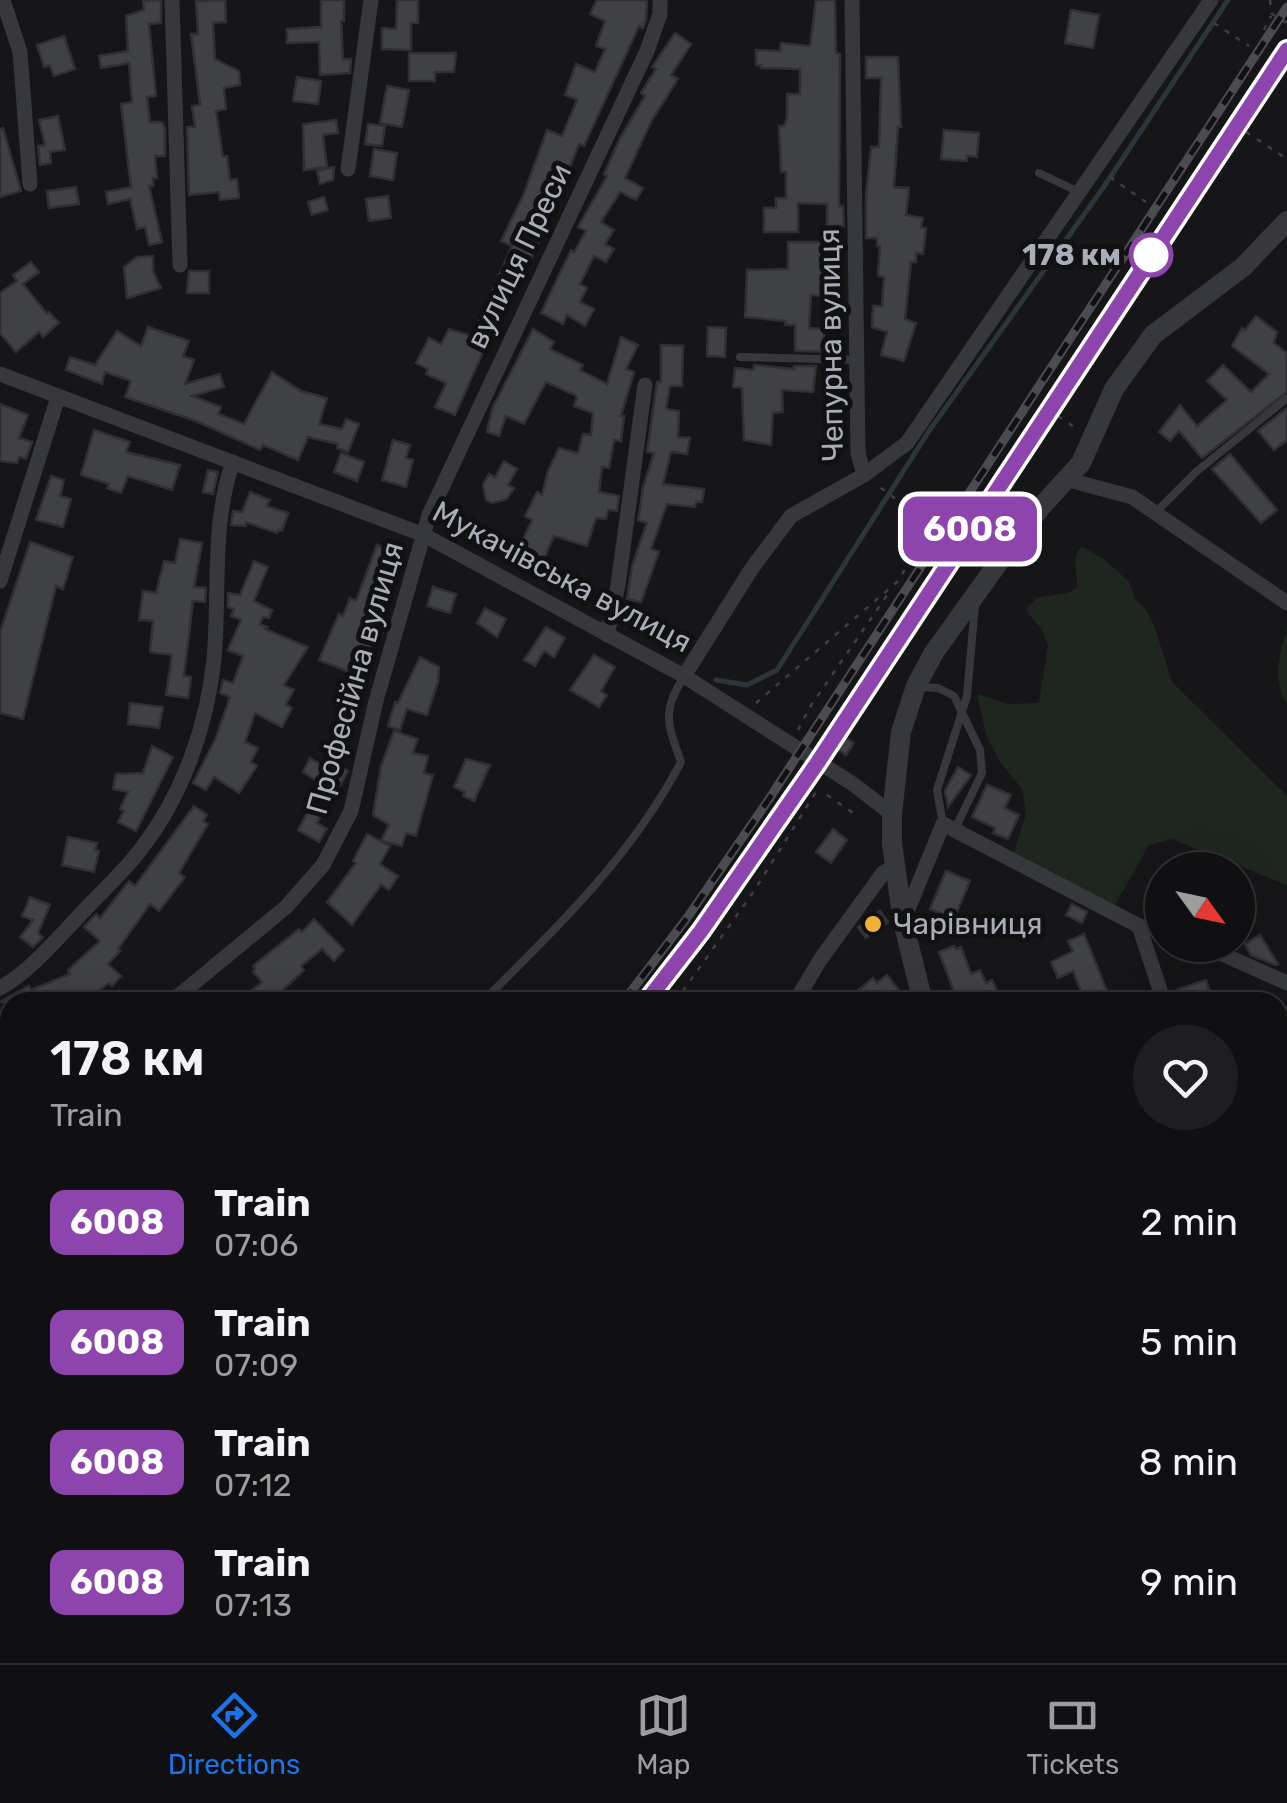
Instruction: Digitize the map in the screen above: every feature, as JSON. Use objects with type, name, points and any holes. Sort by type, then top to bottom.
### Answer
[{"type":"street","points":[[3,0],[20,52],[30,184]]},
{"type":"street","points":[[172,0],[180,265]]},
{"type":"street","points":[[348,169],[371,0]]},
{"type":"street","name":"вулиця Преси","points":[[424,535],[428,516],[454,456],[648,51],[660,14],[660,0]]},
{"type":"street","name":"Чепурна вулиця","points":[[684,676],[752,568],[792,516],[864,474],[858,453],[852,0]]},
{"type":"street","points":[[864,474],[908,443],[1081,193],[1204,4]]},
{"type":"street","points":[[920,992],[894,866],[892,814],[902,732],[916,686],[933,654],[1001,559],[1041,507],[1069,480],[1088,450],[1114,389],[1153,335],[1244,267],[1287,220]]},
{"type":"street","name":"Мукачівська вулиця","points":[[0,374],[424,535],[684,676],[853,784],[892,814]]},
{"type":"street","points":[[607,634],[618,586],[644,385]]},
{"type":"street","points":[[0,581],[58,396]]},
{"type":"street","points":[[0,988],[62,933],[140,851],[181,782],[202,724],[214,660],[224,494],[233,462]]},
{"type":"street","points":[[1069,480],[1132,496],[1287,603]]},
{"type":"street","name":"Професійна вулиця","points":[[182,992],[286,907],[323,866],[352,811],[376,701],[424,535]]},
{"type":"street","points":[[903,922],[949,827],[1145,928]]},
{"type":"street","points":[[802,992],[820,960],[883,874],[894,866]]},
{"type":"street","points":[[1139,926],[1161,992]]},
{"type":"street","points":[[1241,962],[1287,982]]},
{"type":"lane","points":[[1038,172],[1081,193]]},
{"type":"lane","points":[[740,357],[858,360]]},
{"type":"lane","points":[[1156,511],[1196,472],[1286,399]]},
{"type":"lane","points":[[949,827],[936,790],[962,711],[972,663],[975,596]]},
{"type":"lane","points":[[492,992],[576,910],[659,804],[681,762],[667,713],[684,676]]},
{"type":"lane","points":[[916,686],[938,688],[954,696],[980,750],[982,773],[949,827]]},
{"type":"path","points":[[1264,30],[1272,14],[1270,0]]},
{"type":"path","points":[[1272,14],[1287,23]]},
{"type":"path","points":[[1221,27],[1250,46]]},
{"type":"path","points":[[1246,132],[1287,159]]},
{"type":"path","points":[[1103,172],[1146,202]]},
{"type":"path","points":[[1058,416],[1084,434]]},
{"type":"path","points":[[884,490],[933,528]]},
{"type":"path","points":[[791,744],[810,707],[938,519]]},
{"type":"path","points":[[928,536],[958,557],[972,537]]},
{"type":"path","points":[[963,550],[981,561],[988,551],[1001,559]]},
{"type":"path","points":[[730,706],[756,703],[897,582]]},
{"type":"path","points":[[682,992],[752,894],[818,789]]},
{"type":"path","points":[[827,795],[854,814]]},
{"type":"shaded area","points":[[1082,546],[1104,559],[1129,582],[1135,599],[1154,625],[1172,682],[1287,796],[1287,885],[1255,872],[1255,852],[1204,852],[1172,839],[1149,845],[1113,909],[1012,858],[1026,814],[1022,789],[1000,762],[986,735],[977,694],[1008,704],[1039,703],[1048,646],[1042,630],[1026,610],[1036,598],[1071,592],[1077,587],[1078,551]]},
{"type":"shaded area","points":[[1287,629],[1287,704],[1278,676]]},
{"type":"building","points":[[161,0],[161,23],[149,24],[156,96],[147,97],[150,122],[162,122],[165,128],[165,156],[155,156],[157,178],[149,186],[162,242],[149,245],[145,227],[137,229],[130,199],[108,204],[106,192],[131,187],[121,104],[132,102],[129,63],[101,68],[99,56],[128,51],[126,16],[144,10],[143,1]]},
{"type":"building","points":[[225,0],[226,22],[213,23],[215,59],[239,71],[240,85],[224,88],[226,109],[216,111],[223,157],[227,156],[230,180],[237,179],[239,198],[220,200],[219,192],[189,195],[187,127],[195,127],[192,106],[200,105],[191,34],[198,34],[196,1]]},
{"type":"building","points":[[321,0],[344,0],[343,59],[351,59],[350,73],[320,75],[319,42],[287,43],[287,29],[321,27]]},
{"type":"building","points":[[397,0],[418,0],[418,23],[411,23],[411,50],[382,49],[382,28],[396,29]]},
{"type":"building","points":[[597,0],[647,0],[646,20],[643,28],[639,26],[584,146],[579,144],[555,207],[519,285],[499,316],[455,415],[435,407],[446,383],[426,374],[428,369],[416,363],[429,338],[441,344],[449,329],[472,336],[512,246],[501,241],[523,196],[547,130],[562,136],[577,100],[565,95],[576,64],[595,72],[605,49],[596,46],[605,21],[590,14]]},
{"type":"building","points":[[816,0],[835,0],[836,53],[840,54],[839,206],[843,206],[844,226],[827,226],[827,204],[798,203],[798,232],[764,232],[764,208],[776,208],[776,198],[786,198],[779,126],[784,126],[787,118],[787,94],[800,94],[800,69],[761,68],[756,65],[756,50],[780,51],[781,43],[810,46]]},
{"type":"building","points":[[1071,10],[1099,15],[1093,48],[1065,43]]},
{"type":"building","points":[[675,33],[691,44],[671,75],[678,79],[652,120],[625,178],[643,188],[636,200],[620,192],[601,222],[614,230],[605,244],[614,249],[606,262],[594,256],[580,284],[587,288],[580,302],[594,309],[585,326],[567,315],[563,324],[541,313],[571,250],[574,252],[586,231],[578,227],[607,176],[604,174],[620,138],[645,96],[641,93],[656,69],[652,67]]},
{"type":"building","points":[[64,36],[75,69],[54,76],[50,65],[44,67],[37,45]]},
{"type":"building","points":[[409,53],[456,53],[454,72],[435,72],[435,81],[409,81]]},
{"type":"building","points":[[866,57],[898,57],[901,127],[894,187],[909,188],[906,215],[923,218],[921,227],[926,228],[923,254],[916,253],[916,262],[911,262],[905,319],[916,323],[904,361],[881,355],[887,332],[872,327],[873,306],[882,306],[884,277],[878,276],[877,238],[866,238],[866,195],[871,147],[879,147],[881,78],[866,78]]},
{"type":"building","points":[[297,77],[321,81],[318,104],[293,101]]},
{"type":"building","points":[[387,86],[409,90],[402,127],[380,123]]},
{"type":"building","points":[[58,116],[65,150],[50,152],[51,163],[40,165],[38,146],[45,145],[39,120]]},
{"type":"building","points":[[336,120],[338,133],[323,135],[327,167],[304,170],[303,124]]},
{"type":"building","points":[[368,124],[385,126],[382,146],[365,144]]},
{"type":"building","points":[[3,128],[21,191],[0,197],[0,129]]},
{"type":"building","points":[[944,130],[979,133],[977,157],[967,156],[967,161],[941,159]]},
{"type":"building","points":[[374,149],[397,153],[393,180],[370,176]]},
{"type":"building","points":[[334,167],[333,180],[320,184],[317,171]]},
{"type":"building","points":[[76,187],[79,204],[49,208],[47,191]]},
{"type":"building","points":[[388,196],[391,218],[369,221],[366,199]]},
{"type":"building","points":[[324,197],[328,210],[312,215],[308,202]]},
{"type":"building","points":[[788,242],[832,242],[832,280],[824,280],[823,296],[811,295],[809,328],[824,329],[824,341],[845,341],[845,352],[795,351],[795,325],[745,317],[747,270],[788,269]]},
{"type":"building","points":[[153,256],[153,271],[161,288],[127,298],[124,267],[137,257]]},
{"type":"building","points":[[31,262],[39,272],[23,284],[59,323],[43,337],[39,332],[16,352],[0,333],[0,293],[17,281],[13,275]]},
{"type":"building","points":[[189,271],[209,271],[209,293],[187,293]]},
{"type":"building","points":[[1256,316],[1277,332],[1274,343],[1287,353],[1287,392],[1202,458],[1179,431],[1170,441],[1159,432],[1180,405],[1197,426],[1227,400],[1207,381],[1223,365],[1251,392],[1269,374],[1232,346],[1242,328],[1245,330]]},
{"type":"building","points":[[148,327],[189,341],[183,356],[194,360],[185,384],[220,374],[224,387],[192,396],[221,407],[218,414],[244,424],[272,372],[301,391],[327,398],[319,424],[342,429],[346,419],[359,424],[348,452],[337,448],[338,444],[308,437],[298,460],[263,445],[260,450],[196,421],[125,397],[131,381],[105,372],[102,384],[66,370],[70,357],[95,365],[117,331],[141,346]]},
{"type":"building","points":[[708,327],[726,328],[725,357],[707,356]]},
{"type":"building","points":[[533,329],[554,342],[550,349],[583,365],[580,370],[607,384],[621,337],[638,345],[626,369],[634,372],[621,416],[621,441],[614,440],[609,468],[602,467],[599,492],[619,496],[617,511],[608,510],[606,519],[596,518],[587,546],[554,536],[542,563],[517,552],[532,520],[525,516],[537,492],[542,495],[559,448],[578,453],[583,434],[591,435],[593,413],[574,406],[575,395],[546,382],[524,424],[506,416],[499,436],[487,432],[492,409]]},
{"type":"building","points":[[661,345],[683,346],[682,386],[670,386],[666,409],[679,411],[678,437],[690,438],[687,454],[671,452],[663,484],[704,489],[702,502],[696,502],[695,507],[667,504],[651,549],[659,552],[641,602],[627,599],[632,566],[647,523],[638,520],[654,453],[647,452],[657,382],[661,382]]},
{"type":"building","points":[[754,365],[794,369],[816,366],[813,392],[782,390],[783,412],[773,413],[771,445],[744,440],[742,388],[733,387],[735,368],[753,370]]},
{"type":"building","points":[[0,404],[28,415],[19,438],[32,442],[26,459],[19,457],[17,463],[0,461]]},
{"type":"building","points":[[1287,408],[1287,440],[1274,450],[1258,431]]},
{"type":"building","points":[[94,430],[130,442],[126,452],[180,465],[172,490],[128,476],[121,493],[107,488],[109,484],[81,475]]},
{"type":"building","points":[[393,440],[410,445],[406,458],[413,460],[406,487],[382,480]]},
{"type":"building","points":[[341,453],[364,462],[357,481],[334,472]]},
{"type":"building","points":[[1230,454],[1277,510],[1261,523],[1212,469]]},
{"type":"building","points":[[504,461],[517,469],[508,485],[514,488],[507,499],[492,503],[486,500],[483,485],[489,474],[495,477]]},
{"type":"building","points":[[208,470],[218,472],[213,494],[203,492]]},
{"type":"building","points":[[51,476],[64,480],[60,496],[71,499],[63,527],[36,520]]},
{"type":"building","points":[[250,492],[270,500],[267,506],[288,513],[282,531],[277,533],[246,522],[246,526],[231,525],[233,511],[242,512]]},
{"type":"building","points":[[180,539],[202,543],[194,587],[206,588],[205,602],[193,601],[184,676],[191,677],[188,698],[166,695],[172,655],[150,652],[153,621],[139,620],[143,591],[156,593],[164,561],[175,563]]},
{"type":"building","points":[[30,542],[73,557],[63,589],[56,586],[23,719],[0,713],[0,632]]},
{"type":"building","points":[[377,545],[398,555],[370,621],[385,626],[380,640],[374,638],[359,676],[319,660],[339,614],[343,616],[350,598],[356,601]]},
{"type":"building","points":[[254,561],[268,567],[254,601],[272,610],[260,624],[308,647],[284,685],[294,690],[286,704],[292,708],[282,727],[255,713],[245,742],[258,748],[251,762],[257,766],[239,793],[214,777],[206,790],[193,783],[215,740],[230,697],[220,693],[223,680],[233,683],[243,656],[228,650],[241,620],[231,616],[234,609],[228,607],[228,593],[240,595]]},
{"type":"building","points":[[433,587],[456,594],[450,613],[427,606]]},
{"type":"building","points":[[485,608],[506,619],[497,637],[477,623]]},
{"type":"building","points":[[546,627],[565,638],[554,657],[544,651],[535,666],[524,660]]},
{"type":"building","points":[[594,655],[615,667],[601,691],[607,695],[599,707],[570,690]]},
{"type":"building","points":[[420,657],[439,667],[427,715],[407,709],[400,730],[388,726],[395,702],[398,703]]},
{"type":"building","points":[[130,703],[163,707],[159,728],[128,724]]},
{"type":"building","points":[[394,731],[418,739],[413,753],[428,756],[424,773],[433,775],[416,836],[406,833],[402,846],[381,841],[389,825],[373,815],[381,766]]},
{"type":"building","points":[[843,736],[854,743],[846,755],[835,748]]},
{"type":"building","points":[[152,746],[173,757],[136,831],[118,822],[128,792],[113,789],[116,774],[143,773]]},
{"type":"building","points":[[310,758],[324,767],[329,759],[348,771],[336,793],[303,772]]},
{"type":"building","points":[[466,759],[490,765],[474,801],[454,787]]},
{"type":"building","points":[[958,767],[971,775],[948,807],[945,791]]},
{"type":"building","points":[[987,785],[1011,795],[1005,808],[1019,815],[1008,839],[972,817]]},
{"type":"building","points":[[194,806],[207,815],[203,821],[208,824],[179,873],[185,877],[159,911],[150,904],[108,964],[121,976],[112,986],[109,983],[97,992],[18,992],[70,974],[68,970],[100,941],[84,927],[96,914],[100,918],[129,881],[135,886]]},
{"type":"building","points":[[311,806],[323,812],[317,823],[327,829],[319,842],[298,830]]},
{"type":"building","points":[[833,829],[847,840],[831,863],[816,852]]},
{"type":"building","points":[[367,834],[390,846],[380,864],[398,876],[389,890],[381,885],[352,925],[327,902],[356,863],[353,861]]},
{"type":"building","points":[[68,837],[97,843],[94,872],[62,865]]},
{"type":"building","points":[[946,871],[970,881],[954,919],[930,909]]},
{"type":"building","points":[[30,897],[50,905],[38,933],[43,937],[33,947],[20,937],[33,920],[22,916]]},
{"type":"building","points":[[1072,904],[1087,912],[1082,923],[1066,915]]},
{"type":"building","name":"Чарівниця","points":[[880,911],[888,922],[866,938],[858,927]]},
{"type":"building","points":[[314,919],[344,950],[334,961],[322,949],[301,966],[304,970],[281,992],[250,992],[262,982],[253,966],[299,929],[302,932]]},
{"type":"building","points":[[1084,934],[1108,992],[1081,992],[1073,971],[1058,978],[1051,962],[1073,951],[1068,941]]},
{"type":"building","points":[[1260,935],[1278,964],[1255,957],[1255,938]]},
{"type":"building","points":[[961,947],[971,974],[980,970],[986,983],[992,980],[997,992],[954,992],[939,952]]},
{"type":"building","points":[[887,975],[900,992],[856,992],[873,978],[877,983]]},
{"type":"building","points":[[1206,980],[1210,992],[1179,992],[1178,989]]},
{"type":"waterway","points":[[716,680],[747,685],[777,670],[929,431],[1103,188],[1228,0]]},
{"type":"railway","points":[[631,992],[767,802],[1287,7]]},
{"type":"railway","points":[[654,992],[701,931],[818,761],[1287,50]]},
{"type":"train","name":"6008","points":[[654,992],[701,931],[818,762],[1287,50]]},
{"type":"place","name":"178 км","points":[[1151,255]]},
{"type":"place","name":"Чарівниця","points":[[873,924]]}]
